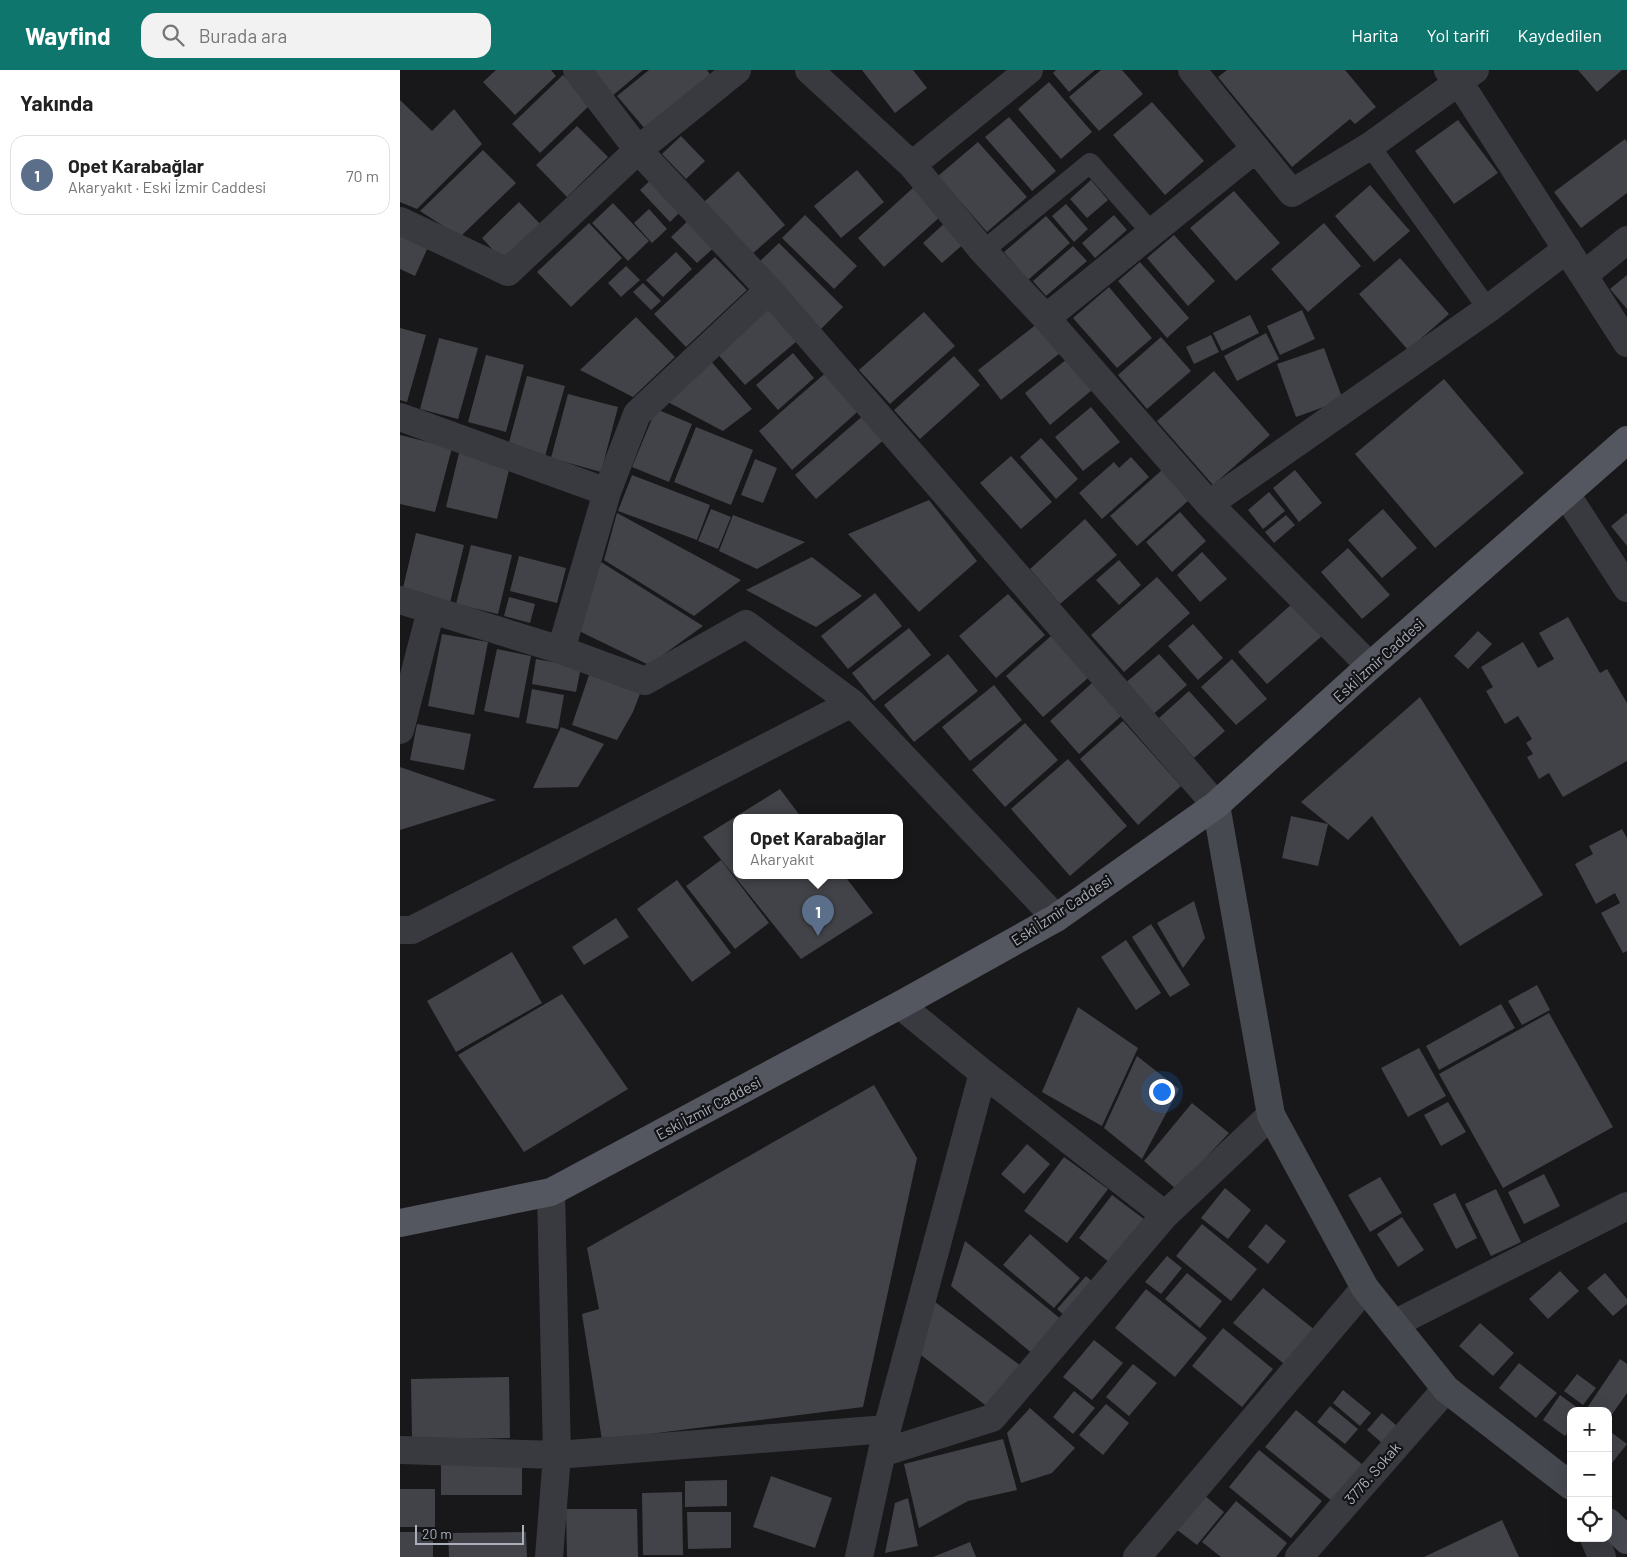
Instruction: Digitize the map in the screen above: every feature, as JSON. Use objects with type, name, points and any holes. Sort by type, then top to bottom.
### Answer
[{"type":"main road","name":"Eski İzmir Caddesi","points":[[400,1224],[551,1192],[900,1005],[1056,918],[1216,805],[1370,666],[1627,440]]},
{"type":"street","points":[[577,70],[638,150],[769,290],[1216,805],[1271,1115],[1365,1288],[1446,1389],[1567,1483]]},
{"type":"street","points":[[400,221],[508,272],[638,150],[737,70]]},
{"type":"street","points":[[809,70],[912,165],[983,251],[1046,318],[1210,504],[1370,666]]},
{"type":"street","points":[[912,165],[1029,70]]},
{"type":"street","points":[[1192,70],[1292,192],[1370,146],[1461,74],[1567,249],[1627,343]]},
{"type":"street","points":[[1046,318],[1255,149]]},
{"type":"street","points":[[1584,275],[1627,240]]},
{"type":"street","points":[[1210,504],[1488,309],[1567,249]]},
{"type":"street","points":[[561,650],[607,492],[637,414],[769,290]]},
{"type":"street","points":[[400,417],[607,492]]},
{"type":"street","points":[[1566,494],[1627,588]]},
{"type":"street","points":[[400,600],[561,650],[645,681],[746,624],[852,703],[1056,918]]},
{"type":"street","points":[[400,730],[431,610]]},
{"type":"street","points":[[400,930],[412,930],[852,703]]},
{"type":"street","points":[[900,1005],[983,1073],[1165,1215]]},
{"type":"street","points":[[859,1557],[884,1441],[983,1073]]},
{"type":"street","points":[[400,1450],[557,1455],[884,1441],[992,1418],[1165,1215],[1271,1115]]},
{"type":"street","points":[[549,1557],[557,1455],[551,1192]]},
{"type":"street","points":[[1394,1324],[1627,1206]]},
{"type":"street","points":[[1137,1557],[1365,1288]]},
{"type":"street","name":"3776. Sokak","points":[[1299,1557],[1446,1389]]},
{"type":"street","points":[[1612,1526],[1627,1540]]},
{"type":"street","points":[[1596,1542],[1602,1557]]},
{"type":"lane","points":[[1370,146],[1488,309]]},
{"type":"lane","points":[[983,251],[1090,164],[1152,233]]},
{"type":"building","points":[[496,70],[551,70],[556,76],[515,115],[483,82]]},
{"type":"building","points":[[588,70],[643,70],[611,97]]},
{"type":"building","points":[[649,70],[707,70],[711,76],[646,130],[617,96]]},
{"type":"building","points":[[862,70],[913,70],[927,88],[895,113]]},
{"type":"building","points":[[1056,70],[1095,70],[1069,92],[1053,73]]},
{"type":"building","points":[[1101,70],[1122,70],[1143,94],[1099,131],[1069,97]]},
{"type":"building","points":[[1227,70],[1345,70],[1376,107],[1355,124],[1350,119],[1292,167],[1218,77]]},
{"type":"building","points":[[1578,70],[1622,70],[1597,92]]},
{"type":"building","points":[[563,75],[591,104],[540,153],[512,124]]},
{"type":"building","points":[[1049,82],[1092,132],[1061,159],[1018,109]]},
{"type":"building","points":[[400,100],[432,131],[454,109],[482,144],[417,209],[400,202]]},
{"type":"building","points":[[1152,102],[1204,161],[1165,195],[1113,135]]},
{"type":"building","points":[[1009,117],[1056,171],[1032,191],[985,137]]},
{"type":"building","points":[[1458,120],[1498,173],[1454,204],[1415,151]]},
{"type":"building","points":[[577,126],[608,157],[567,197],[536,165]]},
{"type":"building","points":[[681,136],[705,161],[686,179],[662,154]]},
{"type":"building","points":[[1625,139],[1627,142],[1627,193],[1581,228],[1554,192]]},
{"type":"building","points":[[978,142],[1027,197],[987,232],[938,176]]},
{"type":"building","points":[[483,150],[516,183],[460,237],[420,211]]},
{"type":"building","points":[[857,170],[884,202],[841,238],[814,206]]},
{"type":"building","points":[[738,171],[785,225],[751,255],[704,202]]},
{"type":"building","points":[[655,176],[685,207],[670,222],[640,190]]},
{"type":"building","points":[[1091,180],[1108,200],[1087,218],[1070,199]]},
{"type":"building","points":[[1370,185],[1410,231],[1374,262],[1335,216]]},
{"type":"building","points":[[915,186],[941,216],[884,267],[858,238]]},
{"type":"building","points":[[1234,191],[1280,243],[1236,281],[1190,228]]},
{"type":"building","points":[[519,202],[543,227],[505,263],[482,238]]},
{"type":"building","points":[[613,203],[649,241],[628,261],[592,223]]},
{"type":"building","points":[[1066,204],[1088,229],[1074,242],[1052,216]]},
{"type":"building","points":[[649,209],[667,229],[652,243],[634,223]]},
{"type":"building","points":[[805,215],[857,266],[834,289],[782,238]]},
{"type":"building","points":[[1114,215],[1127,230],[1095,258],[1082,243]]},
{"type":"building","points":[[693,216],[719,243],[697,263],[671,237]]},
{"type":"building","points":[[1046,216],[1070,243],[1028,280],[1004,252]]},
{"type":"building","points":[[948,220],[967,241],[942,263],[923,243]]},
{"type":"building","points":[[589,223],[622,258],[571,307],[537,272]]},
{"type":"building","points":[[1324,223],[1361,266],[1308,312],[1271,269]]},
{"type":"building","points":[[400,232],[429,245],[415,276],[400,269]]},
{"type":"building","points":[[1174,235],[1215,281],[1188,306],[1147,258]]},
{"type":"building","points":[[779,243],[843,307],[821,329],[757,264]]},
{"type":"building","points":[[1073,246],[1087,261],[1046,296],[1033,281]]},
{"type":"building","points":[[676,252],[692,269],[663,297],[646,280]]},
{"type":"building","points":[[715,257],[747,290],[686,347],[654,314]]},
{"type":"building","points":[[1400,258],[1449,314],[1408,350],[1359,294]]},
{"type":"building","points":[[1140,262],[1189,318],[1167,338],[1118,281]]},
{"type":"building","points":[[626,266],[640,280],[621,297],[608,283]]},
{"type":"building","points":[[1627,275],[1627,309],[1610,289]]},
{"type":"building","points":[[643,283],[661,301],[651,310],[633,292]]},
{"type":"building","points":[[1109,287],[1152,338],[1117,368],[1073,318]]},
{"type":"building","points":[[766,305],[797,341],[745,385],[714,350]]},
{"type":"building","points":[[1302,310],[1315,339],[1280,355],[1267,326]]},
{"type":"building","points":[[924,312],[955,346],[890,404],[859,370]]},
{"type":"building","points":[[1250,315],[1259,333],[1222,351],[1213,333]]},
{"type":"building","points":[[636,317],[675,357],[633,397],[580,370]]},
{"type":"building","points":[[1037,324],[1060,353],[1001,400],[978,370]]},
{"type":"building","points":[[400,328],[426,335],[407,402],[400,400]]},
{"type":"building","points":[[1266,333],[1279,359],[1237,381],[1224,356]]},
{"type":"building","points":[[1211,335],[1219,352],[1194,364],[1186,347]]},
{"type":"building","points":[[1161,337],[1191,371],[1147,409],[1118,375]]},
{"type":"building","points":[[439,338],[478,348],[458,419],[420,409]]},
{"type":"building","points":[[1324,348],[1343,400],[1296,417],[1277,364]]},
{"type":"building","points":[[793,353],[814,378],[778,410],[756,385]]},
{"type":"building","points":[[486,355],[524,365],[506,432],[468,422]]},
{"type":"building","points":[[954,356],[980,385],[920,439],[894,410]]},
{"type":"building","points":[[1067,359],[1092,390],[1050,425],[1025,393]]},
{"type":"building","points":[[710,360],[752,409],[723,431],[666,401]]},
{"type":"building","points":[[830,369],[863,407],[792,470],[759,431]]},
{"type":"building","points":[[1214,371],[1270,435],[1213,485],[1157,421]]},
{"type":"building","points":[[527,376],[565,386],[545,456],[508,446]]},
{"type":"building","points":[[1444,379],[1524,473],[1435,548],[1355,454]]},
{"type":"building","points":[[568,394],[618,407],[601,472],[551,458]]},
{"type":"building","points":[[1091,407],[1120,442],[1083,471],[1055,437]]},
{"type":"building","points":[[656,409],[692,424],[669,482],[632,467]]},
{"type":"building","points":[[866,413],[887,437],[816,499],[795,475]]},
{"type":"building","points":[[696,427],[753,450],[731,505],[674,482]]},
{"type":"building","points":[[400,435],[452,448],[435,512],[400,504]]},
{"type":"building","points":[[1041,438],[1078,479],[1056,499],[1020,457]]},
{"type":"building","points":[[460,449],[511,462],[497,519],[446,507]]},
{"type":"building","points":[[1011,456],[1052,502],[1021,529],[980,483]]},
{"type":"building","points":[[1131,457],[1149,477],[1102,519],[1079,493],[1114,462],[1119,468]]},
{"type":"building","points":[[755,459],[777,468],[763,503],[741,495]]},
{"type":"building","points":[[1162,470],[1189,500],[1137,546],[1110,516]]},
{"type":"building","points":[[1295,470],[1322,503],[1299,522],[1273,488]]},
{"type":"building","points":[[632,475],[710,505],[697,540],[618,511]]},
{"type":"building","points":[[1269,492],[1285,511],[1263,529],[1248,510]]},
{"type":"building","points":[[929,500],[977,561],[919,612],[848,534]]},
{"type":"building","points":[[711,509],[731,517],[718,549],[698,541]]},
{"type":"building","points":[[1383,509],[1417,548],[1382,578],[1348,540]]},
{"type":"building","points":[[1180,512],[1206,541],[1172,572],[1146,542]]},
{"type":"building","points":[[617,513],[741,580],[694,616],[604,560]]},
{"type":"building","points":[[1627,513],[1627,546],[1611,526]]},
{"type":"building","points":[[733,515],[805,542],[757,569],[719,551]]},
{"type":"building","points":[[1286,515],[1295,525],[1274,543],[1265,532]]},
{"type":"building","points":[[1085,519],[1117,555],[1060,604],[1030,569]]},
{"type":"building","points":[[416,533],[464,545],[450,603],[402,592]]},
{"type":"building","points":[[471,545],[512,555],[498,614],[456,604]]},
{"type":"building","points":[[1348,548],[1390,595],[1362,619],[1321,572]]},
{"type":"building","points":[[1202,552],[1227,579],[1200,602],[1177,575]]},
{"type":"building","points":[[519,556],[566,568],[557,603],[510,591]]},
{"type":"building","points":[[812,557],[862,596],[816,627],[746,590]]},
{"type":"building","points":[[1119,560],[1141,585],[1119,605],[1096,580]]},
{"type":"building","points":[[601,562],[703,626],[649,665],[579,631]]},
{"type":"building","points":[[1157,577],[1190,613],[1124,672],[1091,635]]},
{"type":"building","points":[[875,593],[902,626],[848,669],[821,636]]},
{"type":"building","points":[[1008,594],[1045,635],[996,678],[959,636]]},
{"type":"building","points":[[509,597],[535,604],[530,623],[504,616]]},
{"type":"building","points":[[1294,602],[1323,635],[1267,684],[1238,652]]},
{"type":"building","points":[[1568,617],[1600,673],[1607,669],[1627,703],[1627,761],[1563,797],[1549,773],[1539,779],[1527,757],[1533,754],[1526,743],[1532,739],[1518,716],[1505,724],[1486,691],[1493,687],[1481,667],[1523,642],[1538,668],[1554,659],[1539,633]]},
{"type":"building","points":[[1193,624],[1223,658],[1198,680],[1168,646]]},
{"type":"building","points":[[909,628],[931,655],[874,701],[852,673]]},
{"type":"building","points":[[1478,631],[1492,644],[1468,669],[1454,656]]},
{"type":"building","points":[[442,634],[488,642],[474,715],[428,706]]},
{"type":"building","points":[[1051,636],[1088,678],[1043,717],[1006,676]]},
{"type":"building","points":[[497,649],[531,656],[519,718],[484,711]]},
{"type":"building","points":[[948,654],[978,691],[914,742],[884,705]]},
{"type":"building","points":[[1159,654],[1187,685],[1151,716],[1123,685]]},
{"type":"building","points":[[536,659],[581,667],[576,692],[532,684]]},
{"type":"building","points":[[1232,659],[1267,699],[1236,725],[1201,687]]},
{"type":"building","points":[[589,675],[641,691],[633,712],[617,740],[572,725]]},
{"type":"building","points":[[1092,683],[1121,716],[1079,754],[1050,721]]},
{"type":"building","points":[[994,685],[1022,720],[970,761],[942,727]]},
{"type":"building","points":[[532,689],[564,695],[558,729],[526,723]]},
{"type":"building","points":[[1189,691],[1225,731],[1194,758],[1159,718]]},
{"type":"building","points":[[1420,697],[1543,895],[1460,946],[1372,816],[1348,840],[1301,802]]},
{"type":"building","points":[[1123,721],[1181,786],[1138,825],[1080,759]]},
{"type":"building","points":[[1025,723],[1058,760],[1005,807],[972,770]]},
{"type":"building","points":[[417,724],[471,734],[464,770],[410,760]]},
{"type":"building","points":[[561,727],[604,744],[578,787],[533,788]]},
{"type":"building","points":[[1068,759],[1127,826],[1070,876],[1011,809]]},
{"type":"building","points":[[400,767],[496,800],[400,830]]},
{"type":"building","points":[[780,789],[799,814],[740,814]]},
{"type":"building","points":[[1291,816],[1328,824],[1318,866],[1282,858]]},
{"type":"building","points":[[733,818],[733,874],[703,837]]},
{"type":"building","points":[[1622,829],[1627,838],[1627,951],[1623,953],[1601,913],[1620,903],[1615,893],[1596,904],[1575,864],[1593,854],[1589,846]]},
{"type":"building","points":[[721,860],[733,876],[733,879],[735,879],[769,923],[735,949],[686,886]]},
{"type":"building","points":[[737,879],[847,879],[873,913],[801,959]]},
{"type":"building","points":[[677,880],[731,953],[692,982],[637,909]]},
{"type":"building","points":[[1194,901],[1205,938],[1183,968],[1157,923]]},
{"type":"building","points":[[616,918],[629,937],[584,965],[572,947]]},
{"type":"building","points":[[1151,924],[1190,985],[1170,997],[1132,937]]},
{"type":"building","points":[[1126,940],[1161,993],[1136,1010],[1101,957]]},
{"type":"building","points":[[512,952],[542,1003],[456,1052],[427,1001]]},
{"type":"building","points":[[1537,985],[1550,1010],[1522,1025],[1508,1001]]},
{"type":"building","points":[[562,994],[628,1089],[524,1152],[458,1055]]},
{"type":"building","points":[[1501,1004],[1515,1028],[1439,1070],[1426,1046]]},
{"type":"building","points":[[1078,1007],[1138,1048],[1102,1126],[1042,1092]]},
{"type":"building","points":[[1549,1013],[1613,1127],[1503,1188],[1439,1074]]},
{"type":"building","points":[[1419,1048],[1446,1096],[1408,1117],[1381,1068]]},
{"type":"building","points":[[1137,1056],[1179,1089],[1142,1159],[1104,1128]]},
{"type":"building","points":[[874,1085],[917,1158],[863,1407],[602,1440],[582,1314],[599,1309],[587,1248]]},
{"type":"building","points":[[1448,1102],[1466,1132],[1441,1146],[1424,1115]]},
{"type":"building","points":[[1192,1103],[1229,1133],[1176,1189],[1144,1161]]},
{"type":"building","points":[[1027,1144],[1050,1164],[1024,1194],[1001,1174]]},
{"type":"building","points":[[1064,1157],[1108,1189],[1067,1243],[1024,1211]]},
{"type":"building","points":[[1544,1174],[1560,1206],[1524,1224],[1508,1192]]},
{"type":"building","points":[[1380,1177],[1402,1213],[1370,1232],[1348,1195]]},
{"type":"building","points":[[1225,1188],[1251,1210],[1228,1239],[1201,1218]]},
{"type":"building","points":[[1496,1189],[1521,1242],[1491,1256],[1465,1204]]},
{"type":"building","points":[[1455,1193],[1477,1238],[1456,1249],[1433,1204]]},
{"type":"building","points":[[1112,1195],[1144,1219],[1110,1263],[1079,1238]]},
{"type":"building","points":[[1402,1217],[1424,1250],[1398,1267],[1377,1234]]},
{"type":"building","points":[[1202,1224],[1257,1269],[1231,1301],[1176,1256]]},
{"type":"building","points":[[1266,1224],[1286,1241],[1268,1264],[1248,1247]]},
{"type":"building","points":[[1030,1234],[1080,1278],[1054,1308],[1003,1265]]},
{"type":"building","points":[[965,1241],[1062,1320],[1033,1354],[951,1286]]},
{"type":"building","points":[[1167,1256],[1182,1268],[1161,1294],[1145,1282]]},
{"type":"building","points":[[1560,1271],[1579,1291],[1548,1319],[1529,1299]]},
{"type":"building","points":[[1187,1273],[1222,1301],[1200,1328],[1165,1299]]},
{"type":"building","points":[[1605,1273],[1627,1299],[1627,1304],[1613,1316],[1587,1288]]},
{"type":"building","points":[[1086,1276],[1099,1288],[1070,1320],[1057,1309]]},
{"type":"building","points":[[1263,1288],[1316,1331],[1287,1366],[1233,1323]]},
{"type":"building","points":[[1146,1289],[1207,1338],[1175,1377],[1115,1328]]},
{"type":"building","points":[[935,1302],[1021,1366],[989,1408],[921,1355]]},
{"type":"building","points":[[1480,1323],[1514,1353],[1493,1376],[1459,1346]]},
{"type":"building","points":[[1223,1328],[1273,1369],[1242,1407],[1192,1366]]},
{"type":"building","points":[[1094,1340],[1123,1363],[1092,1400],[1063,1377]]},
{"type":"building","points":[[1620,1359],[1627,1364],[1627,1393],[1612,1414],[1612,1407],[1588,1407]]},
{"type":"building","points":[[1519,1363],[1557,1393],[1536,1418],[1499,1388]]},
{"type":"building","points":[[1133,1364],[1157,1383],[1129,1416],[1106,1397]]},
{"type":"building","points":[[1577,1374],[1596,1388],[1583,1405],[1564,1391]]},
{"type":"building","points":[[509,1377],[510,1438],[412,1440],[411,1379]]},
{"type":"building","points":[[1343,1390],[1371,1413],[1360,1426],[1333,1403]]},
{"type":"building","points":[[1074,1391],[1095,1408],[1073,1434],[1053,1417]]},
{"type":"building","points":[[1560,1395],[1576,1407],[1567,1407],[1567,1433],[1565,1436],[1543,1420]]},
{"type":"building","points":[[1106,1404],[1129,1423],[1103,1455],[1079,1435]]},
{"type":"building","points":[[1330,1406],[1358,1429],[1345,1444],[1317,1422]]},
{"type":"building","points":[[1030,1408],[1075,1448],[1052,1473],[1021,1483],[1007,1433]]},
{"type":"building","points":[[1296,1410],[1363,1465],[1333,1502],[1265,1447]]},
{"type":"building","points":[[1382,1413],[1397,1426],[1382,1443],[1367,1430]]},
{"type":"building","points":[[1612,1433],[1627,1444],[1612,1463]]},
{"type":"building","points":[[1003,1439],[1017,1490],[968,1501],[919,1528],[904,1464]]},
{"type":"building","points":[[1259,1450],[1322,1501],[1291,1538],[1229,1487]]},
{"type":"building","points":[[522,1459],[522,1495],[441,1495],[441,1460]]},
{"type":"building","points":[[771,1476],[832,1498],[815,1548],[753,1527]]},
{"type":"building","points":[[727,1480],[727,1506],[685,1507],[685,1481]]},
{"type":"building","points":[[400,1489],[435,1489],[435,1527],[400,1527]]},
{"type":"building","points":[[682,1492],[683,1555],[643,1555],[642,1493]]},
{"type":"building","points":[[1204,1495],[1224,1512],[1197,1545],[1176,1529]]},
{"type":"building","points":[[908,1498],[918,1546],[885,1553],[895,1503]]},
{"type":"building","points":[[1236,1501],[1287,1543],[1276,1557],[1221,1557],[1202,1542]]},
{"type":"building","points":[[566,1509],[637,1509],[638,1557],[567,1557]]},
{"type":"building","points":[[687,1512],[731,1512],[731,1548],[688,1549]]},
{"type":"building","points":[[1502,1520],[1519,1557],[1424,1557]]},
{"type":"building","points":[[400,1532],[433,1532],[433,1557],[400,1557]]},
{"type":"building","points":[[526,1532],[527,1557],[449,1557],[448,1533]]},
{"type":"building","points":[[970,1542],[976,1557],[933,1557]]},
{"type":"place","name":"Opet Karabağlar","points":[[818,936]]}]
